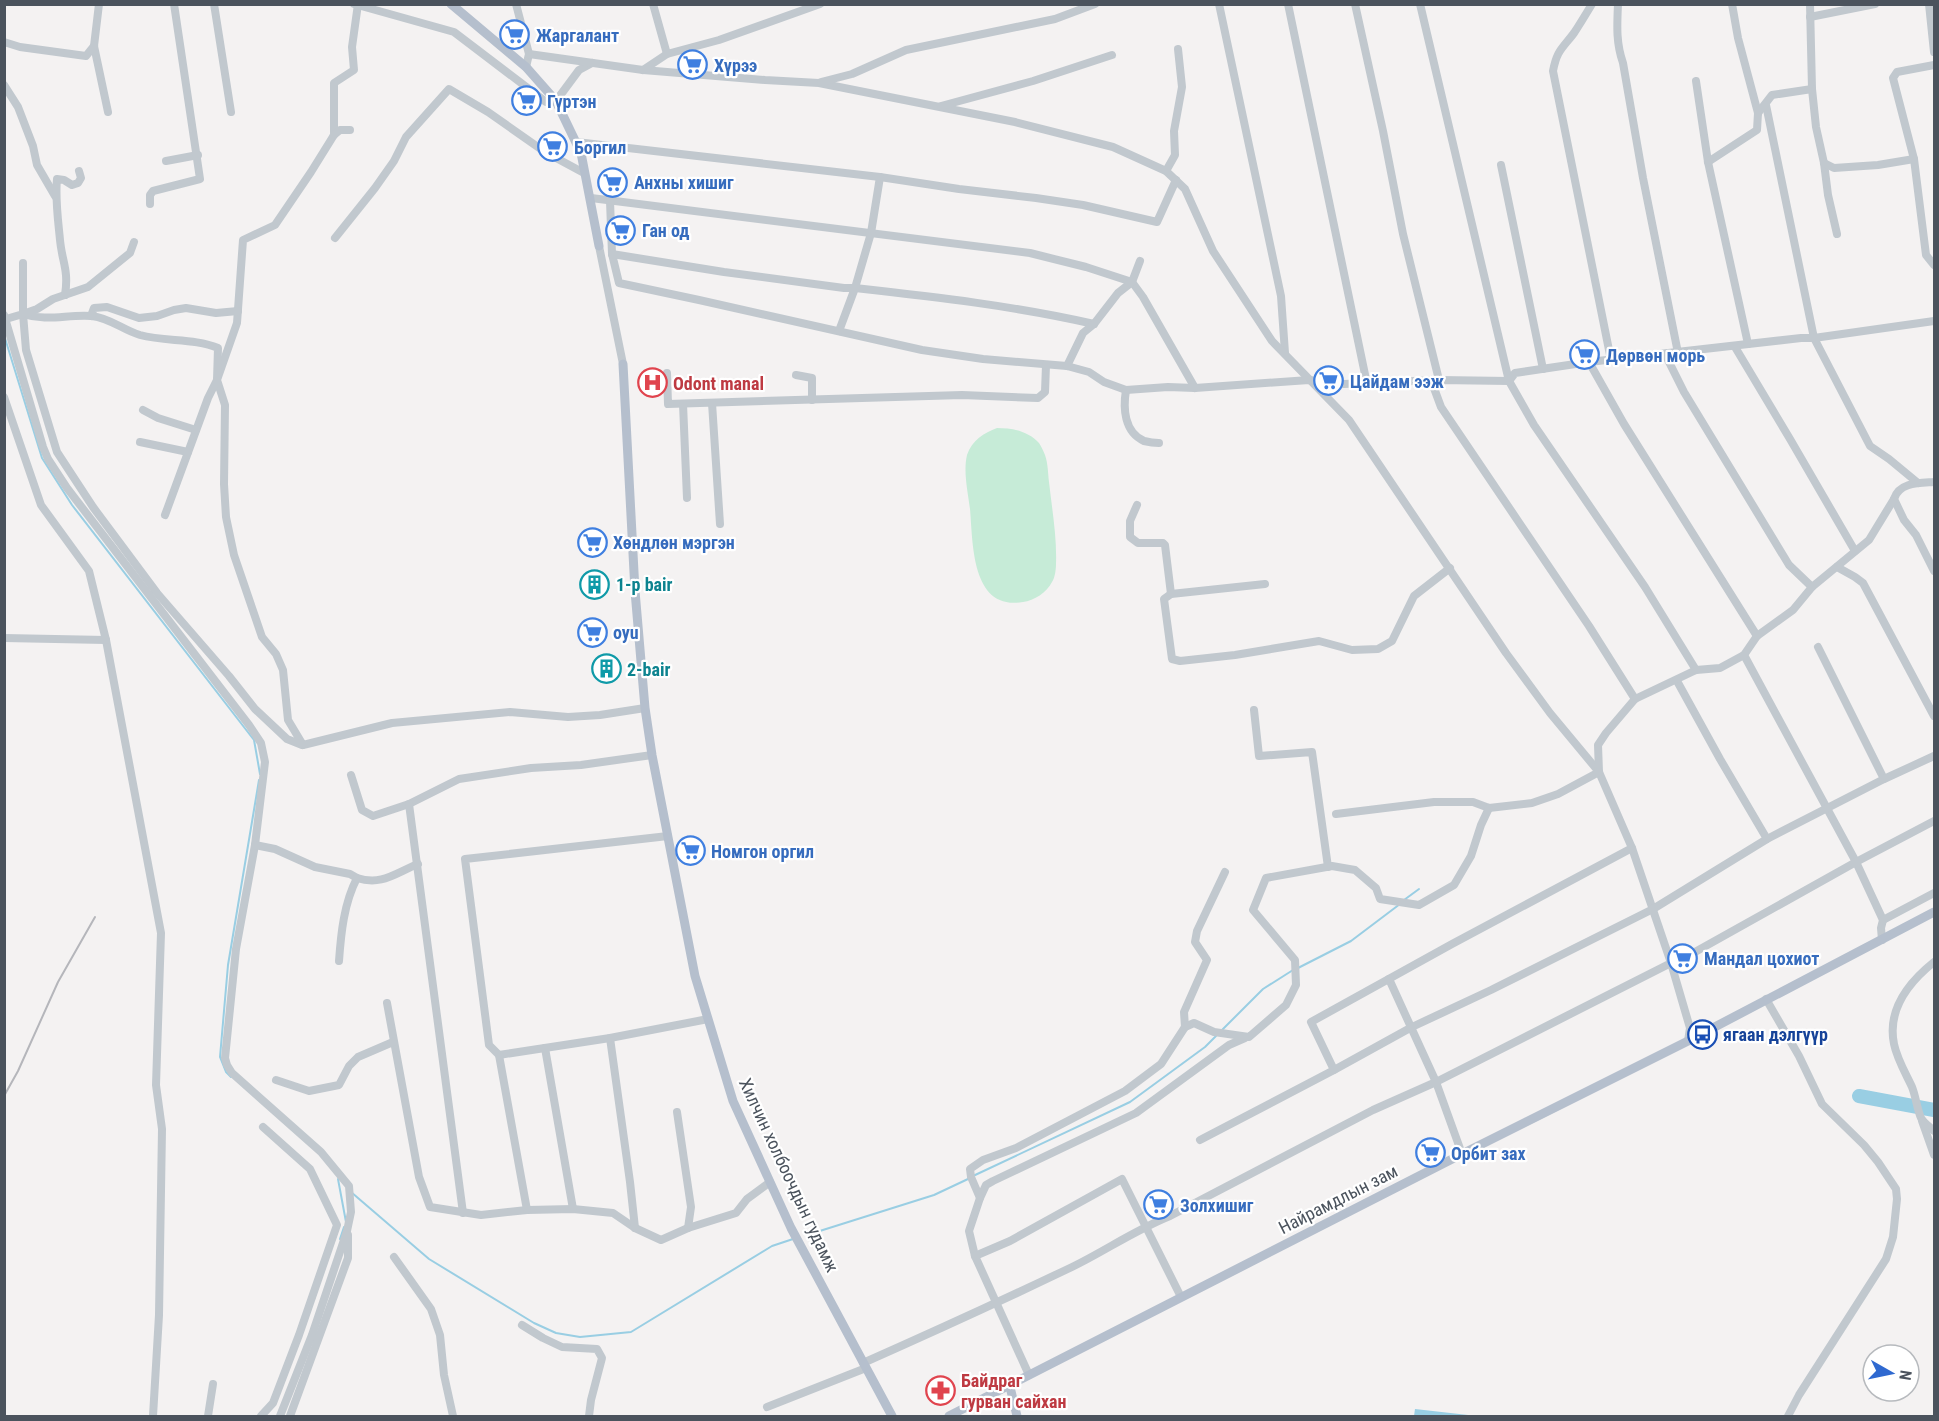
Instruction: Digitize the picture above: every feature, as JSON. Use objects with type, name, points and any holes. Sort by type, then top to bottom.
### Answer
[{"type":"main road","points":[[451,4],[526,67],[556,100],[581,153],[599,246]]},
{"type":"main road","name":"Хилчин холбоочдын гудамж","points":[[623,364],[635,591],[645,708],[695,976],[733,1101],[791,1228],[892,1416]]},
{"type":"main road","name":"Найрамдлын зам","points":[[949,1416],[1688,1041],[1935,912]]},
{"type":"main road","points":[[1010,1386],[1017,1416]]},
{"type":"street","points":[[99,4],[94,46],[108,112]]},
{"type":"street","points":[[150,204],[150,195],[153,191],[200,179],[174,4]]},
{"type":"street","points":[[214,4],[231,112]]},
{"type":"street","points":[[516,4],[529,54],[526,67]]},
{"type":"street","points":[[653,4],[667,54]]},
{"type":"street","points":[[643,70],[667,54],[718,40],[820,4]]},
{"type":"street","points":[[819,83],[852,74],[906,50],[1055,19],[1095,4]]},
{"type":"street","points":[[1219,4],[1281,296],[1285,353]]},
{"type":"street","points":[[1288,4],[1367,384]]},
{"type":"street","points":[[1355,4],[1441,408],[1635,699]]},
{"type":"street","points":[[1420,4],[1509,381],[1534,425],[1645,587],[1696,670]]},
{"type":"street","points":[[1592,4],[1556,56],[1553,70],[1611,360]]},
{"type":"street","points":[[1618,4],[1616,34],[1618,49],[1623,63],[1678,353]]},
{"type":"street","points":[[1708,162],[1757,130],[1758,113],[1738,38],[1732,4]]},
{"type":"street","points":[[1809,4],[1812,89],[1816,127],[1837,234]]},
{"type":"street","points":[[1810,17],[1875,4]]},
{"type":"street","points":[[1929,4],[1935,52]]},
{"type":"street","points":[[334,135],[334,83],[354,70],[352,47],[356,5],[443,27],[454,32],[544,101],[556,100],[579,70],[592,63]]},
{"type":"street","points":[[4,42],[20,47],[86,56],[94,46]]},
{"type":"street","points":[[1166,171],[1175,155],[1174,131],[1182,87],[1178,49]]},
{"type":"street","points":[[529,54],[643,70],[819,83],[1015,122],[1113,147],[1166,171],[1185,189],[1213,251],[1272,341],[1349,420],[1506,653],[1550,713],[1599,772],[1632,848],[1671,963],[1690,1028],[1688,1041]]},
{"type":"street","points":[[937,107],[1042,79],[1112,55]]},
{"type":"street","points":[[1935,65],[1897,72],[1893,78],[1914,159],[1926,255],[1935,265]]},
{"type":"street","points":[[1696,81],[1708,162],[1748,344]]},
{"type":"street","points":[[4,85],[18,107],[33,147],[37,165],[55,196]]},
{"type":"street","points":[[335,238],[394,161],[406,137],[449,89],[488,112],[545,152],[584,173]]},
{"type":"street","points":[[1758,113],[1772,95],[1812,89]]},
{"type":"street","points":[[1766,105],[1814,338],[1870,446],[1918,483]]},
{"type":"street","points":[[165,515],[237,323],[243,240],[275,225],[334,135],[340,130],[350,130]]},
{"type":"street","points":[[576,142],[880,177],[1083,205],[1157,222],[1176,180]]},
{"type":"street","points":[[166,160],[198,155]]},
{"type":"street","points":[[1824,163],[1834,168],[1878,165],[1914,159]]},
{"type":"street","points":[[1501,165],[1543,369]]},
{"type":"street","points":[[65,295],[67,273],[60,242],[55,196],[57,179],[72,185],[78,183],[81,178],[79,171]]},
{"type":"street","points":[[839,332],[871,234],[880,177]]},
{"type":"street","points":[[591,198],[1030,253],[1086,267],[1132,282],[1143,297],[1194,388]]},
{"type":"street","points":[[610,201],[612,254],[619,283],[921,350],[983,359],[1067,366],[1089,372],[1104,382],[1126,390],[1309,380],[1344,384],[1435,380],[1509,381]]},
{"type":"street","points":[[134,242],[130,253],[88,287],[53,298],[37,309],[5,317],[48,459],[67,488],[249,725],[261,744],[265,762],[255,845],[236,949],[225,1059],[232,1073],[321,1152],[349,1186],[351,1212],[347,1231],[312,1335],[280,1416]]},
{"type":"street","points":[[599,246],[623,364]]},
{"type":"street","points":[[612,254],[844,288],[954,299],[1040,311],[1094,324]]},
{"type":"street","points":[[1067,366],[1083,333],[1094,324],[1118,293],[1132,282],[1140,261]]},
{"type":"street","points":[[23,263],[26,350],[57,452],[87,498],[157,593],[255,709],[287,739],[303,745],[392,723],[510,712],[568,717],[645,708]]},
{"type":"street","points":[[92,316],[94,308],[107,307],[139,318],[186,308],[216,313],[238,311]]},
{"type":"street","points":[[23,314],[50,319],[73,316],[104,318],[142,335],[173,341],[206,343],[218,348],[217,380],[225,405],[226,506],[234,555],[262,637],[276,654],[283,670],[288,720],[303,745]]},
{"type":"street","points":[[1509,381],[1515,373],[1589,362],[1814,338],[1935,321]]},
{"type":"street","points":[[1735,347],[1855,551]]},
{"type":"street","points":[[1665,354],[1684,392],[1789,565],[1812,587]]},
{"type":"street","points":[[1589,362],[1624,424],[1757,636]]},
{"type":"street","points":[[667,373],[668,404],[962,395],[1038,398],[1045,392],[1047,365]]},
{"type":"street","points":[[796,375],[812,378],[812,400]]},
{"type":"street","points":[[1126,390],[1125,419],[1134,433],[1144,441],[1159,443]]},
{"type":"street","points":[[4,397],[40,505],[89,571],[106,640],[161,933],[156,1085],[162,1129],[160,1292],[153,1416]]},
{"type":"street","points":[[712,403],[720,524]]},
{"type":"street","points":[[683,404],[687,498]]},
{"type":"street","points":[[143,410],[158,418],[196,430]]},
{"type":"street","points":[[140,442],[188,452]]},
{"type":"street","points":[[1599,772],[1598,745],[1635,699],[1696,670],[1720,668],[1744,655],[1757,636],[1793,610],[1812,587],[1869,540],[1895,494],[1905,486],[1935,482]]},
{"type":"street","points":[[1894,499],[1935,571]]},
{"type":"street","points":[[1137,505],[1130,520],[1130,537],[1137,543],[1166,545],[1171,594]]},
{"type":"street","points":[[1838,567],[1863,583],[1935,716]]},
{"type":"street","points":[[1265,584],[1171,594],[1164,599],[1172,659],[1180,661],[1235,655],[1319,640],[1352,650],[1378,649],[1392,641],[1414,596],[1450,568]]},
{"type":"street","points":[[4,638],[106,640]]},
{"type":"street","points":[[1818,647],[1884,778]]},
{"type":"street","points":[[1744,655],[1856,862],[1883,920],[1882,940]]},
{"type":"street","points":[[1677,681],[1767,839]]},
{"type":"street","points":[[1254,710],[1259,756],[1312,752],[1328,867]]},
{"type":"street","points":[[351,775],[362,810],[373,816],[409,804],[459,779],[531,768],[581,765],[652,755]]},
{"type":"street","points":[[1200,1140],[1412,1027],[1653,909],[1767,839],[1884,778],[1935,756]]},
{"type":"street","points":[[1336,814],[1434,802],[1473,802],[1489,808],[1540,800],[1558,794],[1599,772]]},
{"type":"street","points":[[409,804],[463,1213]]},
{"type":"street","points":[[1029,1375],[975,1256],[969,1231],[986,1185],[1136,1113],[1229,1045],[1249,1037],[1286,1005],[1296,985],[1295,960],[1252,910],[1266,878],[1332,866],[1355,870],[1376,888],[1380,899],[1419,905],[1454,885],[1471,856],[1489,808]]},
{"type":"street","points":[[767,1407],[865,1365],[1075,1265],[1144,1226],[1170,1216],[1373,1110],[1437,1082],[1686,957],[1856,862],[1935,821]]},
{"type":"street","points":[[527,1210],[499,1055],[489,1045],[465,860],[668,836]]},
{"type":"street","points":[[255,845],[275,849],[315,867],[350,874],[369,882],[382,881],[418,864]]},
{"type":"street","points":[[1334,1070],[1311,1022],[1632,848]]},
{"type":"street","points":[[1185,1027],[1184,1012],[1207,960],[1195,942],[1197,931],[1225,872]]},
{"type":"street","points":[[339,961],[340,935],[351,889],[357,878]]},
{"type":"street","points":[[1883,920],[1935,893]]},
{"type":"street","points":[[1935,962],[1917,976],[1899,1002],[1893,1020],[1894,1046],[1914,1094],[1935,1155]]},
{"type":"street","points":[[1389,979],[1437,1082],[1462,1154]]},
{"type":"street","points":[[1766,999],[1799,1056],[1822,1104],[1878,1162],[1896,1189],[1897,1199],[1893,1237],[1886,1259],[1798,1395],[1788,1416]]},
{"type":"street","points":[[387,1003],[419,1177],[430,1207],[481,1215],[527,1210],[573,1209],[613,1213],[635,1228],[662,1240],[688,1228],[736,1213],[747,1199],[770,1182]]},
{"type":"street","points":[[499,1055],[610,1038],[708,1019]]},
{"type":"street","points":[[980,1198],[970,1169],[982,1160],[1016,1148],[1125,1091],[1161,1064],[1185,1027],[1194,1023],[1214,1032],[1249,1037]]},
{"type":"street","points":[[610,1038],[635,1228]]},
{"type":"street","points":[[276,1080],[309,1091],[339,1085],[349,1066],[358,1058],[393,1042]]},
{"type":"street","points":[[545,1047],[573,1209]]},
{"type":"street","points":[[677,1112],[691,1207],[688,1228]]},
{"type":"street","points":[[1922,1119],[1935,1131]]},
{"type":"street","points":[[261,1416],[273,1403],[337,1225],[310,1169],[263,1127]]},
{"type":"street","points":[[975,1256],[1010,1240],[1122,1179],[1181,1297]]},
{"type":"street","points":[[290,1416],[348,1258],[347,1231]]},
{"type":"street","points":[[394,1257],[432,1310],[440,1335],[444,1375],[453,1416]]},
{"type":"street","points":[[522,1325],[562,1347],[597,1349],[602,1358],[589,1416]]},
{"type":"street","points":[[208,1416],[213,1384]]},
{"type":"green space","points":[[997,428],[1020,431],[1035,439],[1046,458],[1055,533],[1055,573],[1050,586],[1044,592],[1036,598],[1023,602],[1006,602],[993,596],[984,585],[974,556],[966,475],[967,455],[979,438]]},
{"type":"water","points":[[1415,1409],[1477,1416],[1414,1416]]},
{"type":"waterway","points":[[4,335],[42,458],[72,505],[254,740],[260,774]]},
{"type":"waterway","points":[[231,1077],[226,1072],[220,1057],[228,965],[259,780]]},
{"type":"waterway","points":[[1404,900],[1419,889]]},
{"type":"waterway","points":[[1298,968],[1351,941],[1400,904]]},
{"type":"waterway","points":[[1222,1030],[1263,989],[1293,970]]},
{"type":"waterway","points":[[973,1176],[1130,1102],[1205,1047],[1216,1036]]},
{"type":"waterway","points":[[1859,1096],[1934,1110]]},
{"type":"waterway","points":[[338,1179],[346,1222]]},
{"type":"waterway","points":[[807,1235],[934,1195],[968,1179]]},
{"type":"waterway","points":[[351,1192],[429,1259],[534,1323],[556,1333],[580,1337],[631,1332],[772,1246],[793,1239]]},
{"type":"waterway","points":[[340,1239],[344,1227]]},
{"type":"railway","points":[[4,1096],[18,1071],[58,982],[95,917]]},
{"type":"place","name":"Жаргалант","points":[[515,35]]},
{"type":"place","name":"Хүрээ","points":[[693,65]]},
{"type":"place","name":"Гүртэн","points":[[526,101]]},
{"type":"place","name":"Боргил","points":[[553,147]]},
{"type":"place","name":"Анхны хишиг","points":[[613,182]]},
{"type":"place","name":"Ган од","points":[[621,230]]},
{"type":"place","name":"Дөрвөн морь","points":[[1585,355]]},
{"type":"place","name":"Цайдам ээж","points":[[1329,381]]},
{"type":"place","name":"Odont manal","points":[[652,383]]},
{"type":"place","name":"Хөндлөн мэргэн","points":[[592,542]]},
{"type":"place","name":"1-p bair","points":[[595,584]]},
{"type":"place","name":"oyu","points":[[592,632]]},
{"type":"place","name":"2-bair","points":[[606,669]]},
{"type":"place","name":"Номгон оргил","points":[[690,851]]},
{"type":"place","name":"Мандал цохиот","points":[[1683,958]]},
{"type":"place","name":"ягаан дэлгүүр","points":[[1702,1034]]},
{"type":"place","name":"Орбит зах","points":[[1430,1153]]},
{"type":"place","name":"Золхишиг","points":[[1159,1205]]},
{"type":"place","name":"Байдраг гурван сайхан","points":[[940,1390]]}]
